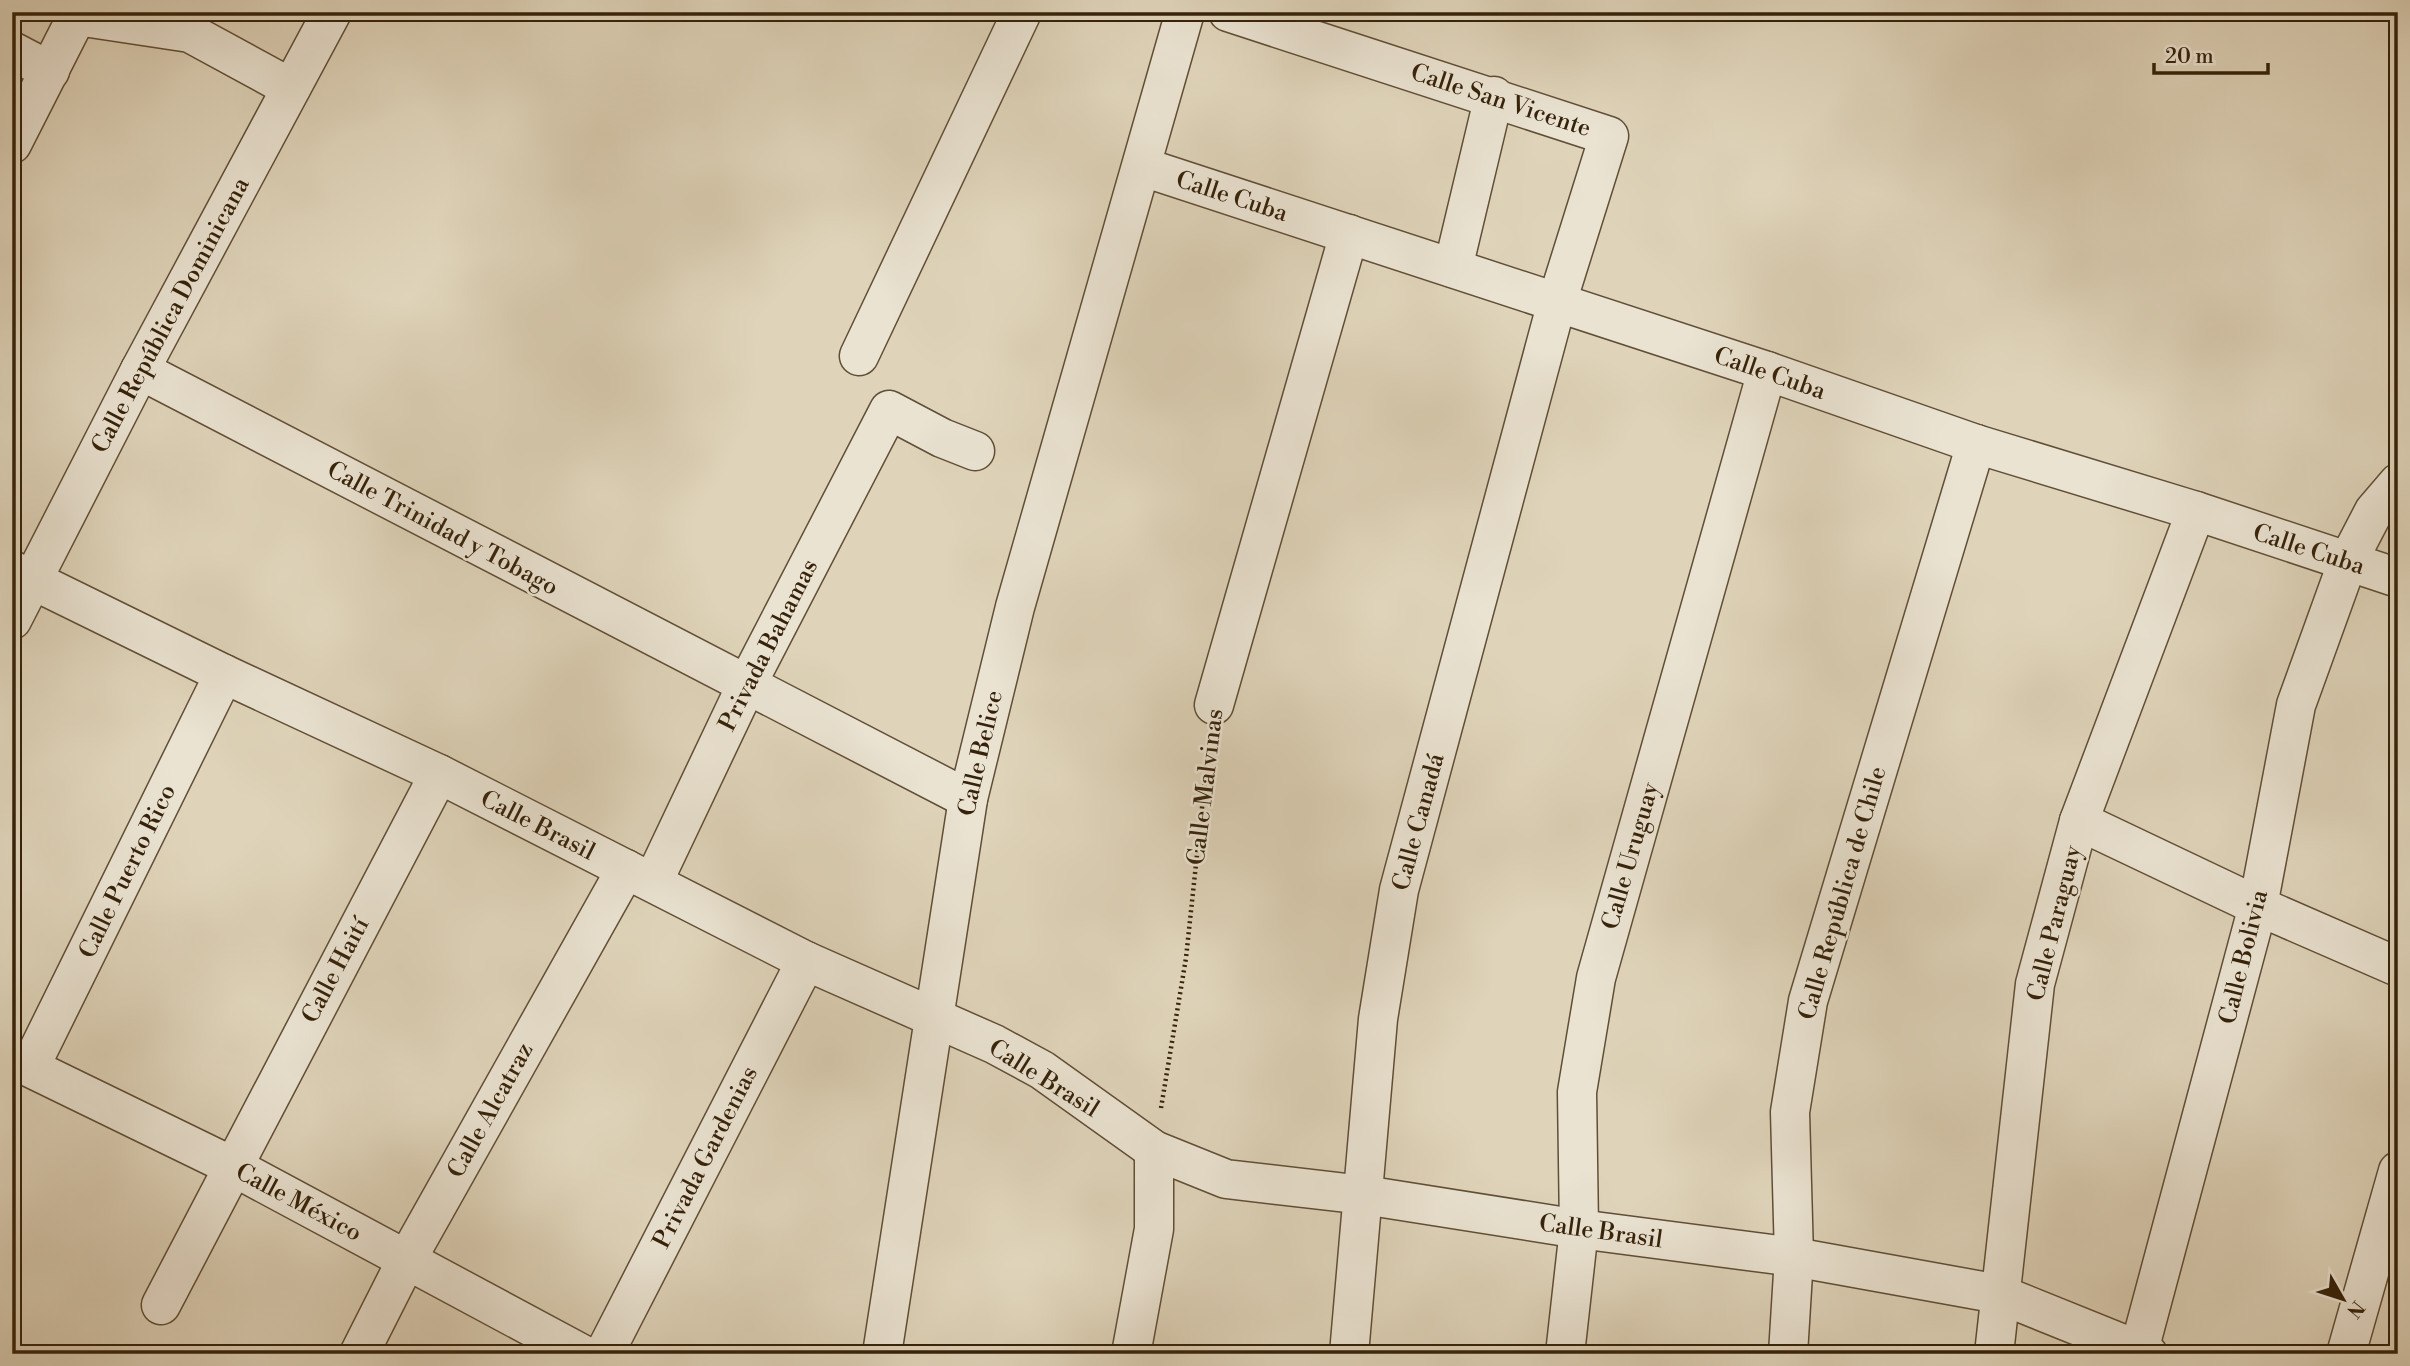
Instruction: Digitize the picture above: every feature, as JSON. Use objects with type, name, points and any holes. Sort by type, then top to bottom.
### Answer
[{"type":"street","name":"Calle República Dominicana","points":[[12,620],[22,576],[140,370],[332,12]]},
{"type":"street","points":[[859,356],[1022,12]]},
{"type":"street","name":"Calle Belice","points":[[881,1354],[968,799],[1015,607],[1143,167],[1185,12]]},
{"type":"street","name":"Calle San Vicente","points":[[1228,12],[1494,96],[1609,136],[1557,302]]},
{"type":"street","points":[[12,144],[78,14],[190,33],[291,88]]},
{"type":"street","points":[[12,51],[50,71]]},
{"type":"street","points":[[1453,268],[1494,96]]},
{"type":"street","name":"Calle Cuba","points":[[1143,167],[1766,371],[1976,444],[2196,511],[2398,578]]},
{"type":"street","name":"Calle Malvinas","points":[[1213,705],[1349,234]]},
{"type":"street","name":"Calle Canadá","points":[[1349,1354],[1378,1019],[1399,890],[1557,302]]},
{"type":"street","name":"Calle Trinidad y Tobago","points":[[140,370],[968,799]]},
{"type":"street","name":"Calle Uruguay","points":[[1565,1354],[1579,1229],[1577,1092],[1596,978],[1766,371]]},
{"type":"street","name":"Privada Bahamas","points":[[639,876],[746,686],[890,410],[942,438],[975,451]]},
{"type":"street","name":"Calle República de Chile","points":[[1788,1354],[1794,1257],[1790,1112],[1808,1001],[1976,444]]},
{"type":"street","name":"Calle Bolivia","points":[[2142,1353],[2258,906],[2296,705],[2348,561],[2375,511],[2398,483]]},
{"type":"street","name":"Calle Paraguay","points":[[1994,1354],[2035,985],[2079,821],[2196,511]]},
{"type":"street","name":"Calle Brasil","points":[[22,576],[439,774],[806,961],[934,1017],[1042,1070],[1154,1150],[1226,1179],[1364,1195],[1579,1229],[1794,1257],[1999,1294],[2142,1353]]},
{"type":"street","name":"Calle Puerto Rico","points":[[21,1063],[224,674]]},
{"type":"street","name":"Calle Haití","points":[[160,1305],[439,774]]},
{"type":"street","points":[[2079,821],[2258,906],[2398,967]]},
{"type":"street","name":"Calle Alcatraz","points":[[359,1354],[407,1259],[639,876]]},
{"type":"street","name":"Privada Gardenias","points":[[604,1354],[806,961]]},
{"type":"street","name":"Calle México","points":[[21,1063],[232,1166],[582,1354]]},
{"type":"street","points":[[1131,1354],[1154,1229],[1154,1150]]},
{"type":"street","points":[[2346,1354],[2398,1171]]},
{"type":"path","name":"Calle Malvinas","points":[[1154,1150],[1175,1011],[1186,958],[1213,705]]}]
